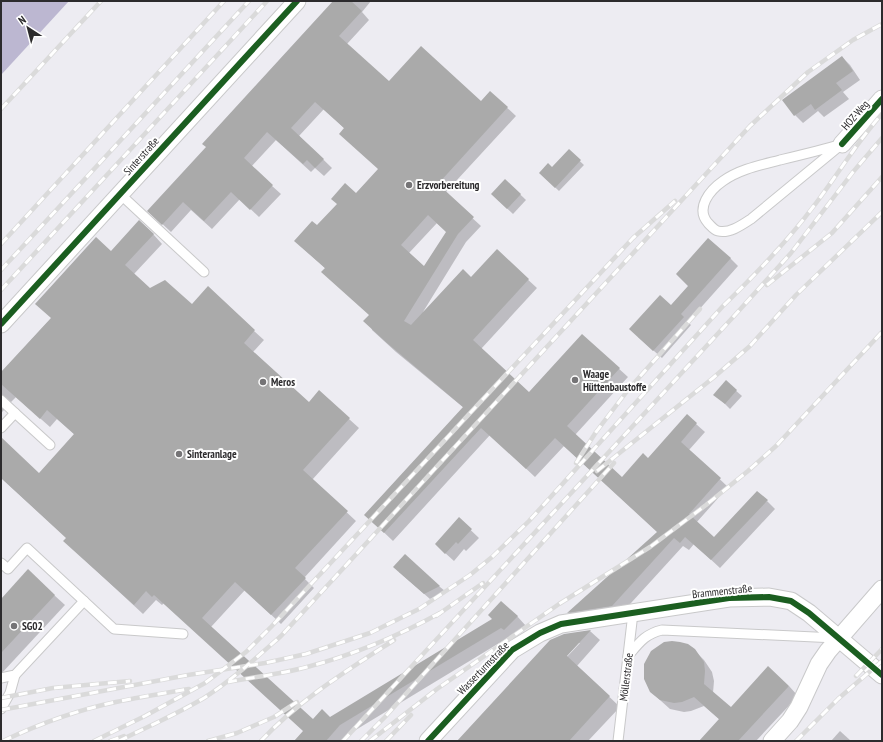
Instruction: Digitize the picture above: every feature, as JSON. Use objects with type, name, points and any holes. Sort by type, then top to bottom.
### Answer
[{"type":"street","name":"Sinterstraße","points":[[1,324],[297,1]]},
{"type":"street","name":"HOZ-Weg","points":[[842,144],[882,99]]},
{"type":"street","points":[[772,741],[790,721],[799,707],[819,664],[839,638],[882,589]]},
{"type":"street","name":"Brammenstraße","points":[[633,613],[729,598],[769,597],[791,601],[809,613],[882,675]]},
{"type":"street","name":"Wasserturmstraße","points":[[428,741],[512,650],[540,633],[561,624],[633,613]]},
{"type":"lane","name":"HOZ-Weg","points":[[842,144],[752,219],[738,228],[718,231],[705,220],[702,212],[710,193],[723,181],[738,172],[842,144]]},
{"type":"lane","points":[[120,194],[204,272]]},
{"type":"lane","points":[[1,400],[50,444]]},
{"type":"lane","points":[[1,428],[15,413]]},
{"type":"lane","points":[[1,563],[8,569],[27,548],[114,629],[183,634]]},
{"type":"lane","points":[[1,709],[10,693],[15,675],[84,601]]},
{"type":"lane","name":"Möllerstraße","points":[[618,741],[633,613]]},
{"type":"lane","points":[[628,656],[640,642],[652,633],[662,630],[839,638]]},
{"type":"lane","points":[[1,678],[15,675]]},
{"type":"shaded area","points":[[1,1],[882,1],[882,741],[1,741]]},
{"type":"shaded area","points":[[1,1],[69,1],[1,75]]},
{"type":"building","points":[[333,1],[351,1],[362,11],[339,36],[389,81],[421,46],[481,101],[490,91],[508,107],[438,184],[474,217],[458,234],[404,321],[411,325],[463,269],[471,277],[497,249],[529,279],[473,340],[529,392],[582,334],[620,368],[567,426],[622,477],[643,453],[648,458],[687,414],[697,423],[681,442],[721,478],[689,514],[714,537],[757,491],[768,500],[711,560],[685,537],[680,543],[674,538],[612,606],[567,613],[657,532],[555,438],[526,469],[481,428],[384,533],[364,515],[463,407],[363,321],[369,315],[321,272],[325,268],[294,241],[312,221],[317,225],[337,204],[331,199],[345,183],[356,193],[378,169],[339,134],[344,128],[315,102],[291,128],[324,159],[315,168],[307,160],[303,164],[267,132],[244,158],[273,185],[250,210],[231,192],[204,221],[183,202],[162,225],[147,211],[206,147],[202,144]],"holes":[[[428,215],[446,232],[424,266],[401,245]]]},
{"type":"building","points":[[842,56],[853,71],[836,83],[842,90],[815,110],[811,104],[794,116],[782,100]]},
{"type":"building","points":[[569,149],[581,160],[555,188],[539,173],[548,163],[552,167]]},
{"type":"building","points":[[505,179],[521,194],[507,209],[491,194]]},
{"type":"building","name":"Sinteranlage","points":[[139,220],[154,234],[125,265],[150,288],[165,280],[192,304],[208,286],[255,330],[244,343],[309,402],[319,390],[350,418],[303,470],[348,511],[295,568],[306,578],[271,615],[235,582],[202,618],[313,719],[322,709],[330,717],[492,619],[488,615],[501,601],[518,616],[504,630],[501,628],[340,725],[326,741],[294,741],[303,731],[154,595],[152,597],[146,591],[134,605],[63,541],[66,538],[1,478],[1,437],[39,473],[74,434],[47,410],[40,419],[1,384],[1,372],[51,318],[35,304],[96,237],[111,251]]},
{"type":"building","points":[[708,238],[731,258],[681,314],[684,317],[653,351],[629,329],[660,295],[671,305],[688,286],[676,274]]},
{"type":"building","points":[[726,380],[737,390],[725,404],[713,395]]},
{"type":"building","points":[[459,517],[472,529],[458,544],[456,542],[445,554],[435,544]]},
{"type":"building","points":[[405,554],[440,586],[424,594],[393,567]]},
{"type":"building","name":"SG02","points":[[28,569],[55,595],[1,653],[1,599]]},
{"type":"building","points":[[591,630],[567,656],[610,696],[569,741],[457,741],[550,640],[564,634]]},
{"type":"building","points":[[672,641],[688,644],[695,649],[704,662],[704,684],[731,707],[768,666],[789,686],[738,741],[699,741],[719,719],[694,697],[682,702],[674,703],[660,700],[650,692],[644,679],[644,664],[651,651],[664,642]]},
{"type":"railway","points":[[1,109],[101,1]]},
{"type":"railway","points":[[1,244],[224,1]]},
{"type":"railway","points":[[1,270],[249,1]]},
{"type":"railway","points":[[1,290],[267,1]]},
{"type":"railway","points":[[119,741],[204,698],[253,661],[281,636],[750,126],[808,72],[853,40],[882,24]]},
{"type":"railway","points":[[1,710],[188,675],[265,663],[306,654],[370,633],[419,609],[470,575],[492,557],[529,521],[723,306],[781,246],[813,207],[864,136],[882,114]]},
{"type":"railway","points":[[343,741],[791,253],[853,172],[882,138]]},
{"type":"railway","points":[[767,285],[832,233],[882,177]]},
{"type":"railway","points":[[94,741],[145,716],[205,683],[246,652],[633,238],[675,201]]},
{"type":"railway","points":[[597,471],[713,378],[750,346],[796,295],[882,212]]},
{"type":"railway","points":[[576,463],[596,432],[628,390],[700,309]]},
{"type":"railway","points":[[370,741],[437,689],[559,604],[650,547],[706,505],[776,446],[882,332]]},
{"type":"railway","points":[[361,741],[385,717],[614,463]]},
{"type":"railway","points":[[436,616],[483,583]]},
{"type":"railway","points":[[228,682],[277,674],[341,657],[392,637],[440,613]]},
{"type":"railway","points":[[261,741],[291,712],[324,686],[394,640]]},
{"type":"railway","points":[[856,676],[882,649]]},
{"type":"railway","points":[[796,741],[838,699],[882,661]]},
{"type":"railway","points":[[1,698],[53,688],[130,681]]},
{"type":"railway","points":[[3,741],[44,723],[101,705],[189,689]]},
{"type":"railway","points":[[208,741],[237,733],[274,717],[297,702]]},
{"type":"railway","points":[[386,741],[411,715]]},
{"type":"railway","points":[[110,741],[124,736]]},
{"type":"cycle path","points":[[1,324],[297,1]]},
{"type":"cycle path","points":[[842,144],[882,99]]},
{"type":"cycle path","points":[[428,741],[512,650],[540,633],[561,624],[729,598],[769,597],[791,601],[809,613],[882,675]]},
{"type":"place","name":"Erzvorbereitung","points":[[409,185]]},
{"type":"place","name":"Waage Hüttenbaustoffe","points":[[575,380]]},
{"type":"place","name":"Meros","points":[[263,382]]},
{"type":"place","name":"Sinteranlage","points":[[179,454]]},
{"type":"place","name":"SG02","points":[[14,626]]}]
